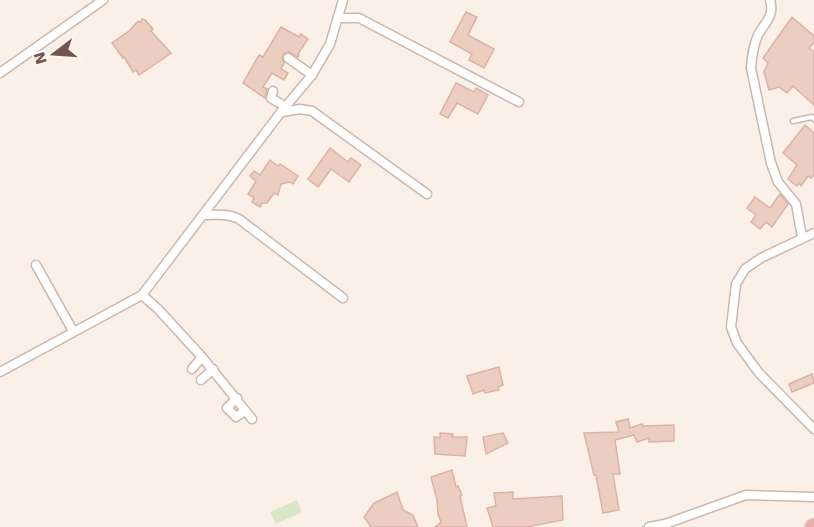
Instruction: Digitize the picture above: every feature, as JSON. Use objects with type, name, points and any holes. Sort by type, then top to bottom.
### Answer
[{"type":"street","points":[[0,73],[92,3],[103,0]]},
{"type":"street","points":[[0,372],[142,295],[283,109],[312,75],[330,44],[343,0]]},
{"type":"street","points":[[770,0],[771,16],[758,34],[752,52],[751,68],[771,163],[778,182],[796,204],[802,237]]},
{"type":"street","points":[[338,18],[359,18],[519,102]]},
{"type":"street","points":[[288,58],[312,75]]},
{"type":"street","points":[[273,91],[271,98],[283,109],[312,111],[427,194]]},
{"type":"street","points":[[204,215],[232,215],[239,219],[343,298]]},
{"type":"street","points":[[814,233],[761,258],[745,269],[736,284],[731,327],[736,343],[759,373],[814,429]]},
{"type":"street","points":[[36,265],[53,306],[73,331]]},
{"type":"street","points":[[142,295],[213,369],[252,419]]},
{"type":"street","points":[[192,369],[202,357]]},
{"type":"street","points":[[201,380],[213,369]]},
{"type":"street","points":[[237,398],[227,408],[236,417],[245,411]]},
{"type":"street","points":[[649,527],[665,524],[746,495],[814,498]]},
{"type":"lane","points":[[793,121],[814,118]]},
{"type":"green space","points":[[297,500],[302,512],[276,524],[270,512]]},
{"type":"building","points":[[466,12],[477,17],[468,35],[494,49],[484,68],[469,60],[472,54],[450,42]]},
{"type":"building","points":[[792,17],[814,36],[814,43],[809,48],[814,52],[814,105],[793,86],[787,93],[779,87],[769,90],[764,72],[768,63],[763,58]]},
{"type":"building","points":[[142,19],[153,29],[151,31],[171,53],[139,75],[136,70],[133,72],[112,43]]},
{"type":"building","points":[[281,27],[299,37],[301,34],[308,39],[298,57],[289,52],[283,54],[284,63],[281,69],[288,73],[284,80],[272,73],[263,87],[267,89],[265,98],[243,83],[259,55],[263,57]]},
{"type":"building","points":[[456,83],[474,92],[476,88],[488,95],[478,114],[457,103],[448,118],[440,114]]},
{"type":"building","points":[[805,125],[814,133],[814,175],[811,178],[808,176],[801,186],[799,183],[797,186],[788,179],[797,165],[783,153]]},
{"type":"building","points":[[330,148],[348,162],[351,158],[361,165],[349,182],[331,169],[318,187],[308,179]]},
{"type":"building","points":[[270,160],[298,176],[293,184],[290,182],[281,184],[278,195],[274,193],[267,203],[262,203],[260,207],[252,202],[254,198],[248,194],[256,181],[250,176],[254,171],[260,175]]},
{"type":"building","points":[[780,194],[788,204],[772,227],[766,222],[760,229],[751,222],[756,215],[747,208],[755,197],[770,208]]},
{"type":"building","points":[[499,367],[503,385],[498,387],[499,390],[485,393],[484,390],[473,394],[467,376]]},
{"type":"building","points":[[812,374],[814,383],[792,392],[789,384]]},
{"type":"building","points":[[628,419],[630,428],[642,424],[643,426],[674,425],[674,441],[649,442],[649,438],[637,442],[634,435],[615,440],[620,474],[613,474],[619,510],[603,513],[596,475],[594,475],[584,433],[619,432],[616,422]]},
{"type":"building","points":[[440,433],[453,434],[452,437],[467,437],[465,456],[435,454],[434,437],[440,438]]},
{"type":"building","points":[[503,433],[508,443],[486,454],[483,437]]},
{"type":"building","points":[[452,470],[456,487],[458,486],[462,495],[460,496],[467,527],[435,527],[441,522],[431,477]]},
{"type":"building","points":[[397,492],[403,510],[413,515],[418,527],[371,527],[364,517],[374,503]]},
{"type":"building","points":[[513,492],[513,499],[562,496],[563,520],[527,527],[493,527],[487,508],[496,506],[494,493]]}]
